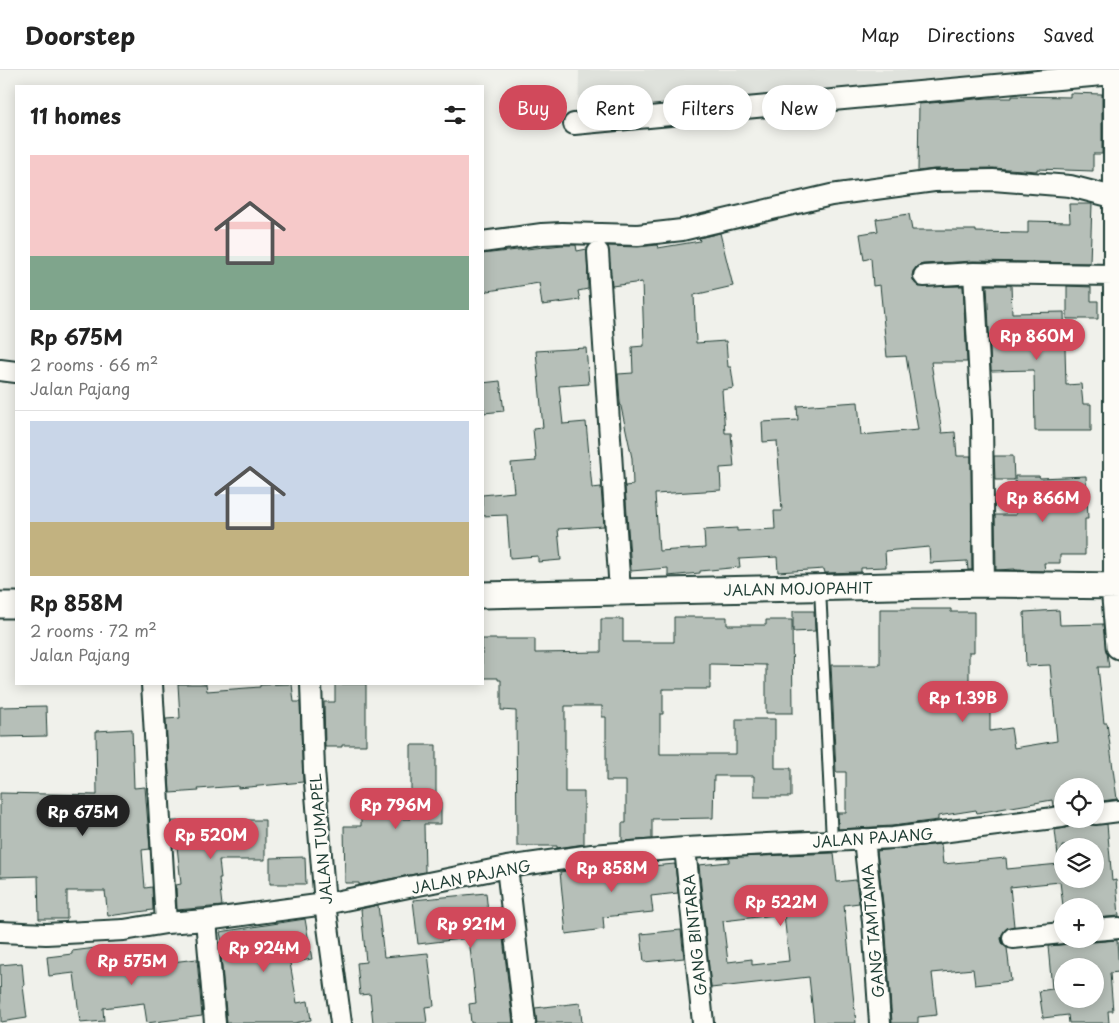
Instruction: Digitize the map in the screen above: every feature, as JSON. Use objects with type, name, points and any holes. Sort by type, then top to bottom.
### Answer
[{"type":"street","points":[[574,124],[1114,72],[1113,275],[1116,586],[1119,646]]},
{"type":"street","points":[[484,242],[542,234],[638,235],[682,230],[831,195],[934,181],[993,180],[1062,185],[1113,197]]},
{"type":"street","points":[[598,252],[620,592]]},
{"type":"street","points":[[924,276],[974,273],[1113,275]]},
{"type":"street","points":[[974,273],[982,419],[984,584]]},
{"type":"street","points":[[0,370],[15,372]]},
{"type":"street","name":"JALAN MOJOPAHIT","points":[[484,595],[984,584],[1116,586]]},
{"type":"street","points":[[0,605],[15,605]]},
{"type":"street","points":[[152,685],[166,923]]},
{"type":"street","name":"JALAN TUMAPEL","points":[[311,685],[314,770],[325,904],[341,1023]]},
{"type":"street","points":[[1104,813],[1119,811]]},
{"type":"street","name":"JALAN PAJANG","points":[[0,932],[46,934],[124,930],[166,923],[206,920],[325,904],[507,867],[592,855],[685,848],[893,838],[1054,818]]},
{"type":"street","name":"GANG TAMTAMA","points":[[864,839],[876,959],[880,1023]]},
{"type":"street","name":"GANG BINTARA","points":[[685,848],[703,1023]]},
{"type":"street","points":[[507,867],[525,1023]]},
{"type":"street","points":[[206,920],[215,1023]]},
{"type":"street","points":[[1104,929],[1119,928]]},
{"type":"street","points":[[1013,938],[1054,934]]},
{"type":"lane","points":[[820,588],[832,841]]},
{"type":"shaded area","points":[[579,70],[1097,70],[836,96],[836,85],[762,85],[762,103],[752,104],[752,85],[663,85],[663,113],[653,114],[653,85],[579,85]]},
{"type":"building","points":[[1070,93],[1102,94],[1102,154],[1093,154],[1093,171],[1037,169],[1037,171],[993,168],[918,171],[919,104],[987,98],[1012,98],[1012,96],[1070,97]]},
{"type":"building","points":[[1069,204],[1092,204],[1090,263],[973,261],[923,264],[917,266],[913,271],[914,282],[919,287],[963,286],[967,362],[931,362],[942,433],[955,432],[957,456],[971,456],[972,570],[968,570],[967,561],[930,563],[929,547],[885,551],[886,567],[861,568],[861,572],[825,573],[824,569],[778,572],[777,557],[739,559],[740,567],[700,571],[700,573],[668,576],[668,568],[631,571],[625,486],[633,485],[632,458],[620,402],[618,374],[633,373],[632,347],[644,346],[642,282],[612,286],[608,246],[638,247],[657,245],[658,248],[700,241],[699,238],[720,233],[733,286],[694,295],[696,343],[726,341],[728,367],[731,367],[734,388],[722,390],[725,433],[731,433],[734,467],[720,468],[721,490],[655,494],[659,551],[705,548],[704,530],[737,528],[737,531],[775,529],[774,511],[782,511],[777,441],[763,442],[762,422],[798,420],[797,406],[858,402],[861,435],[918,430],[906,356],[887,357],[880,285],[873,286],[871,258],[864,260],[860,234],[878,231],[876,219],[909,214],[912,230],[976,230],[976,232],[1028,233],[1028,221],[1070,222]]},
{"type":"building","points":[[576,245],[577,251],[587,249],[588,289],[578,291],[580,300],[542,305],[539,283],[484,292],[484,254]]},
{"type":"building","points":[[987,285],[1011,285],[1012,313],[1064,312],[1066,385],[1081,384],[1083,404],[1091,404],[1091,431],[1035,431],[1034,370],[991,371]]},
{"type":"building","points":[[1067,286],[1091,287],[1091,301],[1098,301],[1098,319],[1067,319]]},
{"type":"building","points":[[586,348],[589,384],[559,386],[563,424],[586,422],[592,488],[601,487],[604,526],[558,529],[561,560],[538,562],[538,556],[510,558],[507,515],[484,516],[484,495],[514,492],[511,463],[536,461],[533,429],[543,428],[536,351]]},
{"type":"building","points":[[500,381],[504,411],[484,413],[484,383]]},
{"type":"building","points":[[994,456],[1013,456],[1014,480],[995,480]]},
{"type":"building","points":[[1015,476],[1039,476],[1040,478],[1086,476],[1088,519],[1085,519],[1085,555],[1060,555],[1060,563],[1044,563],[1045,571],[996,570],[995,515],[1016,515]]},
{"type":"building","points":[[880,609],[951,609],[951,612],[974,612],[974,652],[969,652],[969,688],[990,689],[990,731],[1011,728],[1014,748],[1057,741],[1050,665],[1026,666],[1024,612],[1059,610],[1060,625],[1103,624],[1109,667],[1098,667],[1104,723],[1107,723],[1117,799],[1104,801],[1104,778],[1054,778],[1054,806],[1052,800],[977,813],[976,810],[938,816],[938,820],[892,826],[838,829],[838,813],[846,813],[846,772],[836,772],[831,665],[880,665]]},
{"type":"building","points":[[793,611],[814,611],[815,631],[793,632]]},
{"type":"building","points":[[674,617],[727,617],[727,625],[766,625],[766,620],[792,620],[793,713],[766,713],[766,665],[710,664],[710,689],[663,689],[663,714],[660,714],[660,754],[736,754],[736,719],[775,719],[775,768],[791,768],[791,797],[754,797],[754,776],[714,776],[713,818],[652,819],[652,839],[622,841],[622,823],[626,823],[626,781],[606,781],[606,717],[602,717],[602,706],[565,706],[565,792],[584,792],[584,844],[557,848],[557,846],[517,846],[516,711],[501,710],[501,680],[498,680],[498,678],[484,678],[484,639],[535,639],[535,653],[601,652],[601,619],[623,619],[623,642],[674,642]]},
{"type":"building","points":[[178,685],[206,685],[207,691],[260,687],[260,685],[292,685],[294,702],[300,702],[303,782],[238,788],[238,786],[198,789],[199,791],[170,793],[166,719],[180,718]]},
{"type":"building","points":[[335,685],[366,685],[366,745],[325,747],[324,702],[335,702]]},
{"type":"building","points":[[46,706],[47,736],[0,737],[0,707]]},
{"type":"building","points":[[132,729],[134,788],[145,787],[150,849],[142,850],[145,888],[152,887],[153,910],[108,916],[105,891],[67,891],[67,919],[39,919],[38,876],[0,877],[0,793],[97,795],[96,731]]},
{"type":"building","points":[[411,745],[436,745],[436,799],[441,799],[441,824],[424,824],[425,872],[359,885],[359,883],[345,883],[344,826],[361,826],[361,819],[411,819]]},
{"type":"building","points":[[239,820],[265,820],[265,860],[219,860],[222,906],[177,910],[176,885],[181,884],[177,846],[173,846],[172,821],[202,821],[205,846],[239,843]]},
{"type":"building","points":[[1104,824],[1107,824],[1112,881],[1116,880],[1119,916],[1104,917],[1104,898],[1062,898],[1061,888],[1104,888],[1104,838],[1056,838],[1055,830],[1064,828],[1104,828]]},
{"type":"building","points":[[941,844],[943,864],[1006,858],[1007,869],[1054,864],[1054,883],[1010,887],[1014,926],[1006,929],[1001,939],[1003,945],[1007,948],[1011,981],[975,985],[973,969],[932,973],[937,1015],[918,1017],[918,1023],[892,1023],[885,921],[877,851]]},
{"type":"building","points":[[834,853],[837,882],[856,880],[859,903],[844,905],[856,1023],[814,1023],[809,977],[711,988],[699,865],[729,862],[729,858]],"holes":[[[784,914],[789,961],[752,965],[752,959],[728,962],[723,921]]]},
{"type":"building","points":[[305,857],[306,884],[270,884],[270,858]]},
{"type":"building","points":[[652,862],[652,866],[675,864],[678,893],[651,896],[653,912],[603,917],[604,929],[566,934],[560,872]]},
{"type":"building","points":[[486,893],[489,922],[501,921],[513,1023],[471,1023],[469,1004],[476,1003],[469,938],[418,944],[413,900]]},
{"type":"building","points":[[378,905],[384,957],[428,953],[434,1006],[425,1007],[427,1023],[373,1023],[370,994],[360,995],[357,963],[366,962],[361,909]]},
{"type":"building","points":[[305,919],[312,959],[290,963],[297,1003],[308,1001],[311,1020],[294,1023],[227,1023],[221,956],[224,952],[220,932]]},
{"type":"building","points":[[681,930],[684,958],[644,962],[641,934]]},
{"type":"building","points":[[1117,940],[1119,972],[1110,973],[1113,1011],[1108,1011],[1109,1023],[1069,1023],[1068,1015],[1043,1018],[1039,991],[1052,989],[1048,946],[1054,945],[1054,948],[1104,948],[1104,941]]},
{"type":"building","points":[[96,948],[98,965],[154,958],[155,964],[197,959],[202,1016],[147,1023],[144,1003],[103,1008],[104,1021],[80,1023],[74,973],[49,976],[47,957],[72,954],[72,951]]},
{"type":"building","points":[[22,963],[27,1018],[1,1022],[0,965]]},
{"type":"building","points":[[580,1003],[582,1023],[537,1023],[535,1008]]}]
